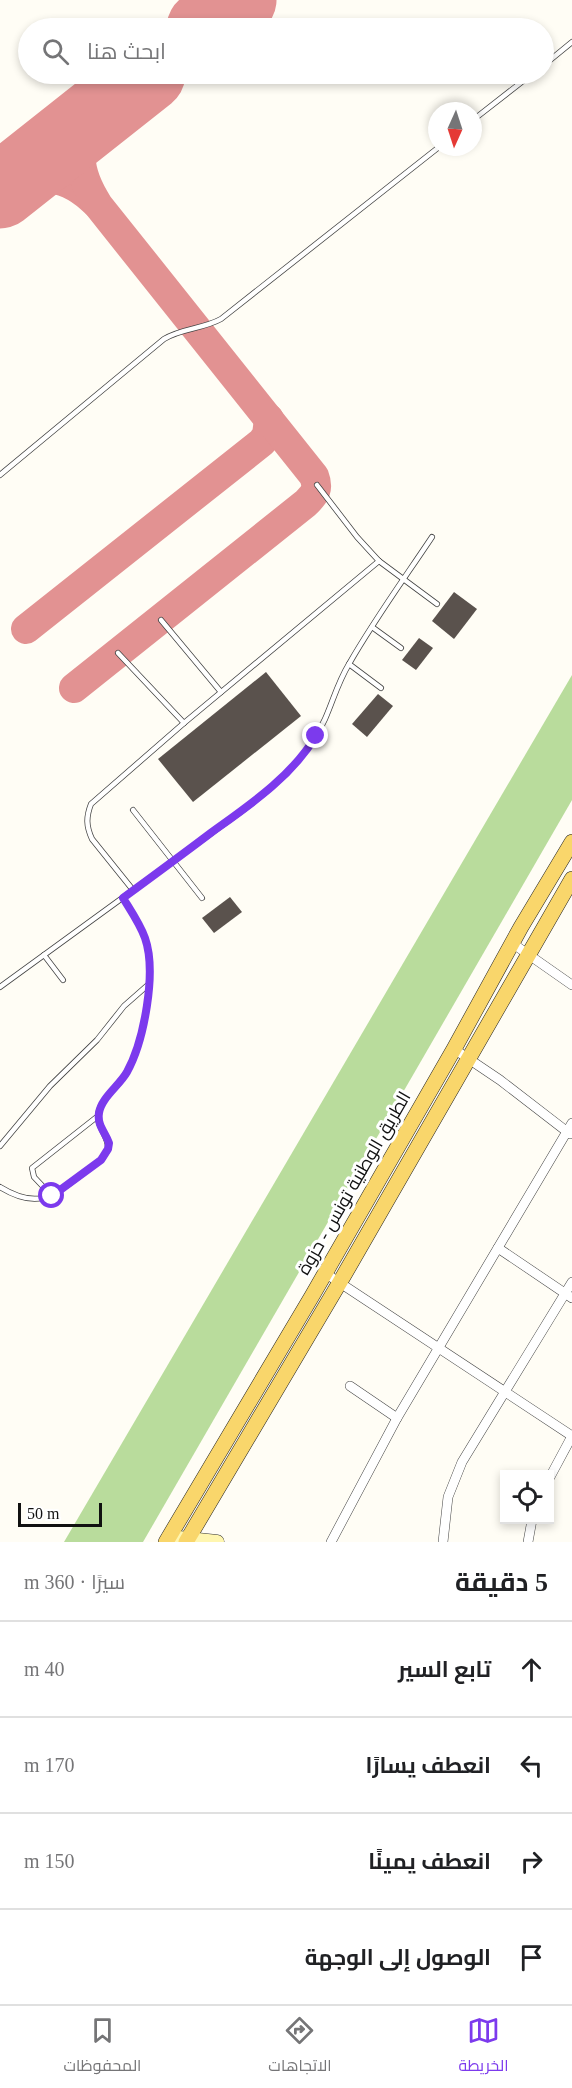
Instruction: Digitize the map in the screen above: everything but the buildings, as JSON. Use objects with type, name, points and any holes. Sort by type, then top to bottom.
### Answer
[{"type":"main road","name":"الطريق الوطنية تونس - حزوة","points":[[168,1539],[325,1273],[512,943],[572,842]]},
{"type":"main road","name":"الطريق الوطنية تونس - حزوة","points":[[187,1540],[340,1282],[572,879]]},
{"type":"street","points":[[512,943],[572,986]]},
{"type":"street","points":[[331,1542],[397,1418],[570,1130],[454,1049]]},
{"type":"street","points":[[498,1248],[569,1296]]},
{"type":"street","points":[[325,1273],[572,1436],[553,1470]]},
{"type":"street","points":[[443,1542],[445,1513],[453,1483],[474,1440],[569,1296],[572,1282]]},
{"type":"street","points":[[350,1386],[397,1418]]},
{"type":"street","points":[[528,1542],[531,1524]]},
{"type":"street","points":[[168,1539],[217,1542]]},
{"type":"lane","points":[[554,56],[572,42]]},
{"type":"lane","points":[[482,113],[519,84]]},
{"type":"lane","points":[[0,475],[164,339],[180,331],[205,327],[221,319],[428,156]]},
{"type":"lane","points":[[317,485],[357,537],[379,561],[437,604]]},
{"type":"lane","points":[[0,987],[263,795],[294,766],[316,736],[349,664],[432,537]]},
{"type":"lane","points":[[134,890],[92,839],[88,830],[88,813],[91,804],[184,723],[379,561]]},
{"type":"lane","points":[[161,620],[221,692]]},
{"type":"lane","points":[[372,627],[401,648]]},
{"type":"lane","points":[[118,653],[184,723]]},
{"type":"lane","points":[[349,664],[381,688]]},
{"type":"lane","points":[[134,810],[202,898]]},
{"type":"lane","points":[[52,1196],[34,1178],[32,1168],[98,1116],[104,1102],[134,1059],[141,1034],[149,984],[149,956],[146,939],[123,898]]},
{"type":"lane","points":[[44,955],[63,980]]},
{"type":"lane","points":[[0,1146],[50,1086],[97,1040],[124,1006],[149,984]]},
{"type":"lane","points":[[0,1187],[25,1199],[34,1200],[52,1196],[105,1155],[109,1143],[99,1124],[98,1116]]},
{"type":"green space","points":[[572,675],[572,800],[143,1542],[64,1542]]},
{"type":"taxiway","points":[[74,688],[306,503],[316,488],[314,476],[94,198],[83,173],[81,156],[87,135],[102,110]]},
{"type":"taxiway","points":[[1,190],[27,180],[51,179],[74,186],[96,203]]},
{"type":"taxiway","points":[[26,629],[262,442],[267,435],[269,419]]},
{"type":"runway","points":[[216,18],[239,0]]},
{"type":"runway","points":[[0,191],[135,84]]},
{"type":"route","points":[[52,1196],[105,1155],[109,1143],[99,1124],[100,1109],[125,1075],[134,1059],[139,1043],[149,984],[149,956],[146,939],[123,898],[263,795],[294,766],[316,736]]}]
